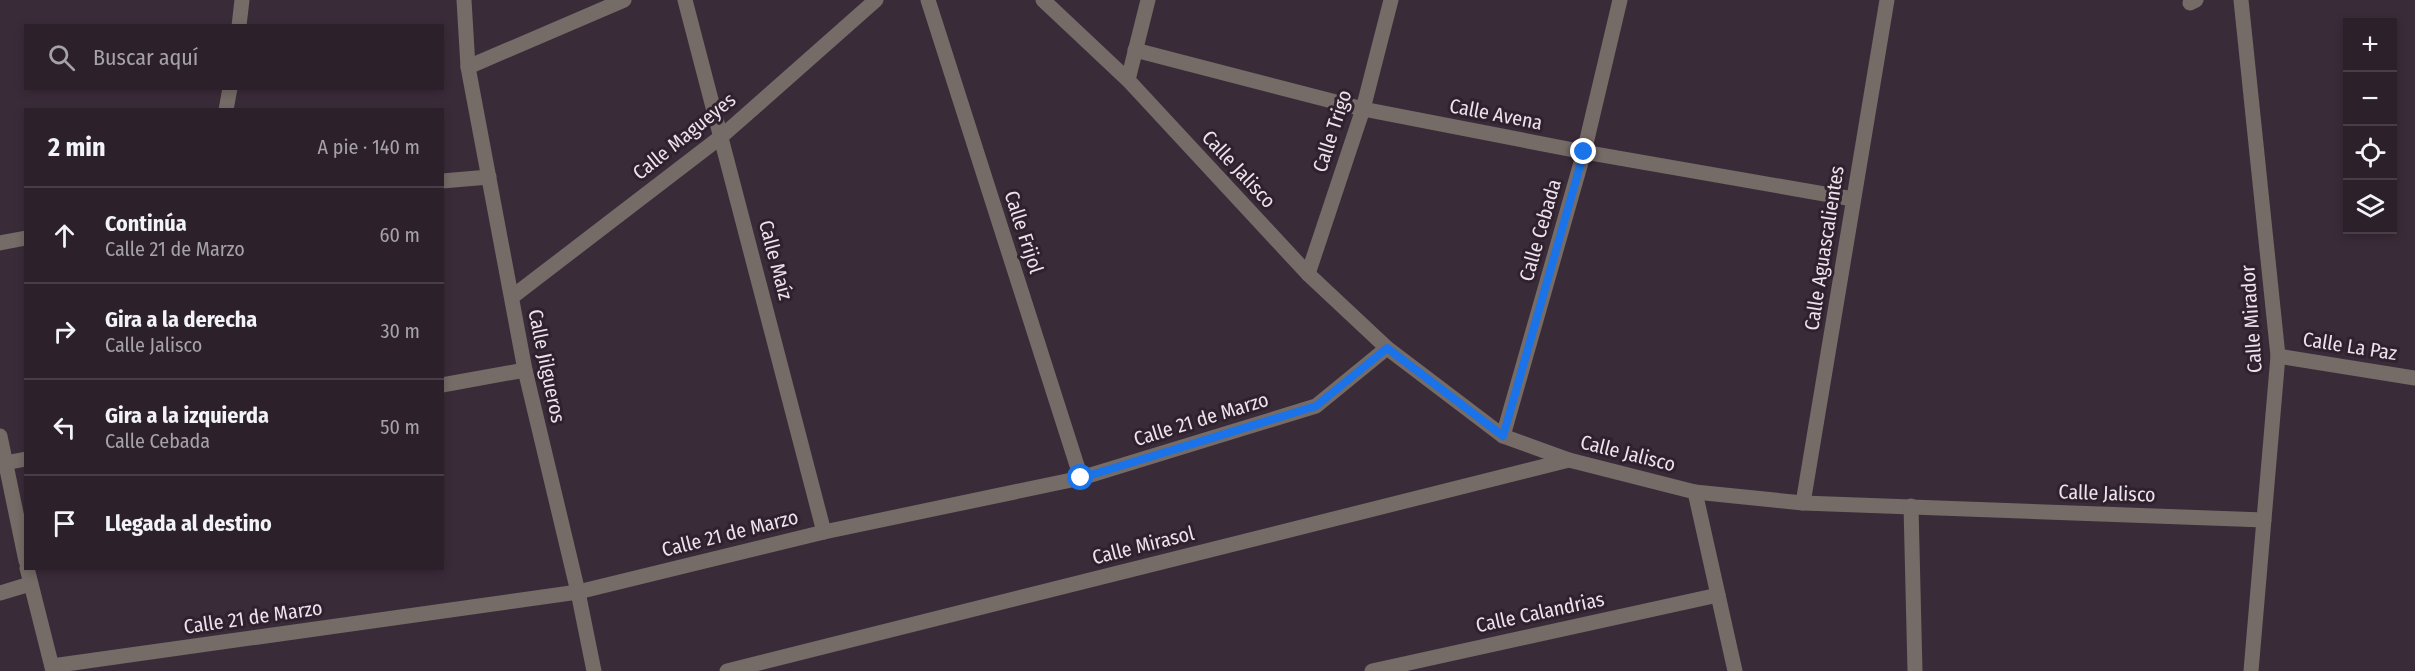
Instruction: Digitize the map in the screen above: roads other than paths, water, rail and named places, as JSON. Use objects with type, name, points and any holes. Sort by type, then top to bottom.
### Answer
[{"type":"street","points":[[239,24],[242,0]]},
{"type":"street","name":"Calle Jilgueros","points":[[464,0],[468,67],[525,370],[579,592],[594,671]]},
{"type":"street","points":[[468,67],[624,0]]},
{"type":"street","name":"Calle Maíz","points":[[685,0],[824,532]]},
{"type":"street","name":"Calle Magueyes","points":[[512,297],[722,136],[876,0]]},
{"type":"street","name":"Calle Frijol","points":[[928,0],[1081,478]]},
{"type":"street","name":"Calle Jalisco","points":[[1043,0],[1128,80],[1308,274],[1387,348],[1503,436],[1569,460],[1695,492],[1803,503],[2264,520]]},
{"type":"street","points":[[1128,80],[1148,0]]},
{"type":"street","name":"Calle Trigo","points":[[1308,274],[1363,109],[1390,0]]},
{"type":"street","name":"Calle Cebada","points":[[1503,436],[1584,152],[1620,0]]},
{"type":"street","name":"Calle Aguascalientes","points":[[1803,503],[1887,0]]},
{"type":"street","name":"Calle Mirador","points":[[2241,0],[2278,356],[2251,671]]},
{"type":"street","name":"Calle Avena","points":[[1136,50],[1363,109],[1584,152],[1853,199]]},
{"type":"street","points":[[226,108],[230,90]]},
{"type":"street","points":[[444,181],[489,177]]},
{"type":"street","points":[[0,243],[24,238]]},
{"type":"street","name":"Calle 21 de Marzo","points":[[53,669],[579,592],[824,532],[1081,478],[1316,406],[1387,348]]},
{"type":"street","name":"Calle La Paz","points":[[2278,356],[2415,378]]},
{"type":"street","points":[[444,385],[525,370]]},
{"type":"street","points":[[0,436],[24,552]]},
{"type":"street","points":[[5,463],[24,459]]},
{"type":"street","name":"Calle Mirasol","points":[[727,671],[1569,460]]},
{"type":"street","points":[[1695,492],[1735,671]]},
{"type":"street","points":[[1911,506],[1915,671]]},
{"type":"street","points":[[27,570],[53,669]]},
{"type":"street","points":[[0,593],[30,584]]},
{"type":"street","name":"Calle Calandrias","points":[[1372,671],[1718,595]]}]
